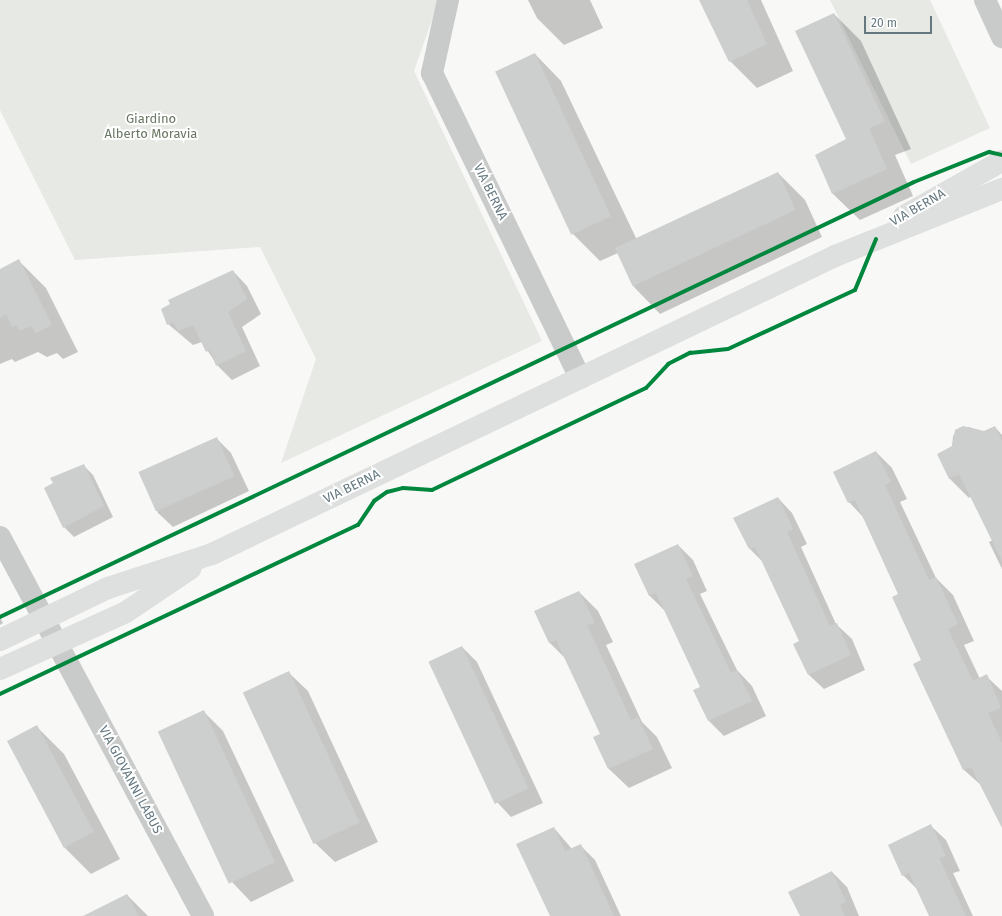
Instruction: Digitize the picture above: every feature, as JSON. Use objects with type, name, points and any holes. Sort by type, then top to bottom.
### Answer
[{"type":"main road","name":"VIA BERNA","points":[[835,256],[1002,161]]},
{"type":"main road","name":"VIA BERNA","points":[[0,640],[108,588],[212,554],[835,256],[1002,189]]},
{"type":"main road","name":"VIA BERNA","points":[[0,669],[126,612],[212,554]]},
{"type":"street","name":"VIA BERNA","points":[[448,0],[432,73],[580,378]]},
{"type":"street","points":[[985,0],[1002,37]]},
{"type":"street","name":"VIA GIOVANNI LABUS","points":[[0,537],[203,916]]},
{"type":"green space","name":"Giardino Alberto Moravia","points":[[0,0],[439,0],[414,71],[542,341],[281,463],[316,359],[260,247],[75,260],[0,110]]},
{"type":"green space","points":[[830,0],[930,0],[990,128],[911,164]]},
{"type":"building","points":[[699,0],[747,0],[767,44],[729,62]]},
{"type":"building","points":[[834,13],[885,122],[869,128],[887,169],[832,194],[815,155],[846,139],[795,31]]},
{"type":"building","points":[[535,53],[611,216],[571,235],[495,72]]},
{"type":"building","points":[[778,172],[796,210],[633,286],[615,248]]},
{"type":"building","points":[[19,259],[52,325],[36,333],[31,326],[19,331],[17,325],[12,327],[6,314],[0,318],[0,269]]},
{"type":"building","points":[[233,270],[247,299],[228,312],[246,351],[216,366],[210,350],[206,352],[193,325],[178,331],[173,322],[167,325],[161,309],[170,304],[168,300]]},
{"type":"building","points":[[963,426],[984,431],[995,426],[1002,441],[1002,561],[959,474],[949,479],[937,454],[952,446],[955,430]]},
{"type":"building","points":[[217,437],[234,476],[156,511],[138,472]]},
{"type":"building","points":[[876,451],[891,482],[885,485],[929,580],[936,577],[958,624],[948,629],[973,681],[987,674],[1001,708],[988,713],[1002,743],[1002,828],[971,767],[963,770],[913,664],[921,660],[892,597],[898,594],[855,500],[848,503],[833,472]]},
{"type":"building","points":[[84,464],[104,506],[63,528],[44,488],[53,483],[50,478]]},
{"type":"building","points":[[778,497],[793,529],[787,532],[830,626],[837,623],[851,655],[808,675],[793,644],[799,641],[755,547],[749,549],[733,518]]},
{"type":"building","points":[[678,544],[693,576],[686,579],[731,673],[737,670],[752,701],[708,721],[693,690],[700,687],[656,593],[649,596],[634,564]]},
{"type":"building","points":[[579,591],[595,623],[587,625],[631,720],[638,717],[653,749],[608,769],[593,737],[600,734],[556,640],[549,643],[534,611]]},
{"type":"building","points":[[462,646],[528,788],[495,804],[428,662]]},
{"type":"building","points":[[289,671],[360,822],[313,844],[243,693]]},
{"type":"building","points":[[204,710],[275,862],[229,884],[158,732]]},
{"type":"building","points":[[37,725],[94,832],[64,848],[7,741]]},
{"type":"building","points":[[931,824],[946,856],[939,858],[966,916],[929,916],[909,873],[902,876],[888,845]]},
{"type":"building","points":[[554,827],[565,851],[581,844],[614,916],[550,916],[516,844]]},
{"type":"building","points":[[832,871],[846,902],[840,905],[845,916],[800,916],[788,892]]},
{"type":"building","points":[[127,894],[139,916],[83,916]]},
{"type":"cycle path","points":[[0,617],[914,182],[989,152],[1002,155]]},
{"type":"cycle path","points":[[0,694],[358,525],[374,501],[387,492],[403,488],[432,490],[646,388],[668,364],[690,353],[728,349],[855,290],[876,239]]}]
